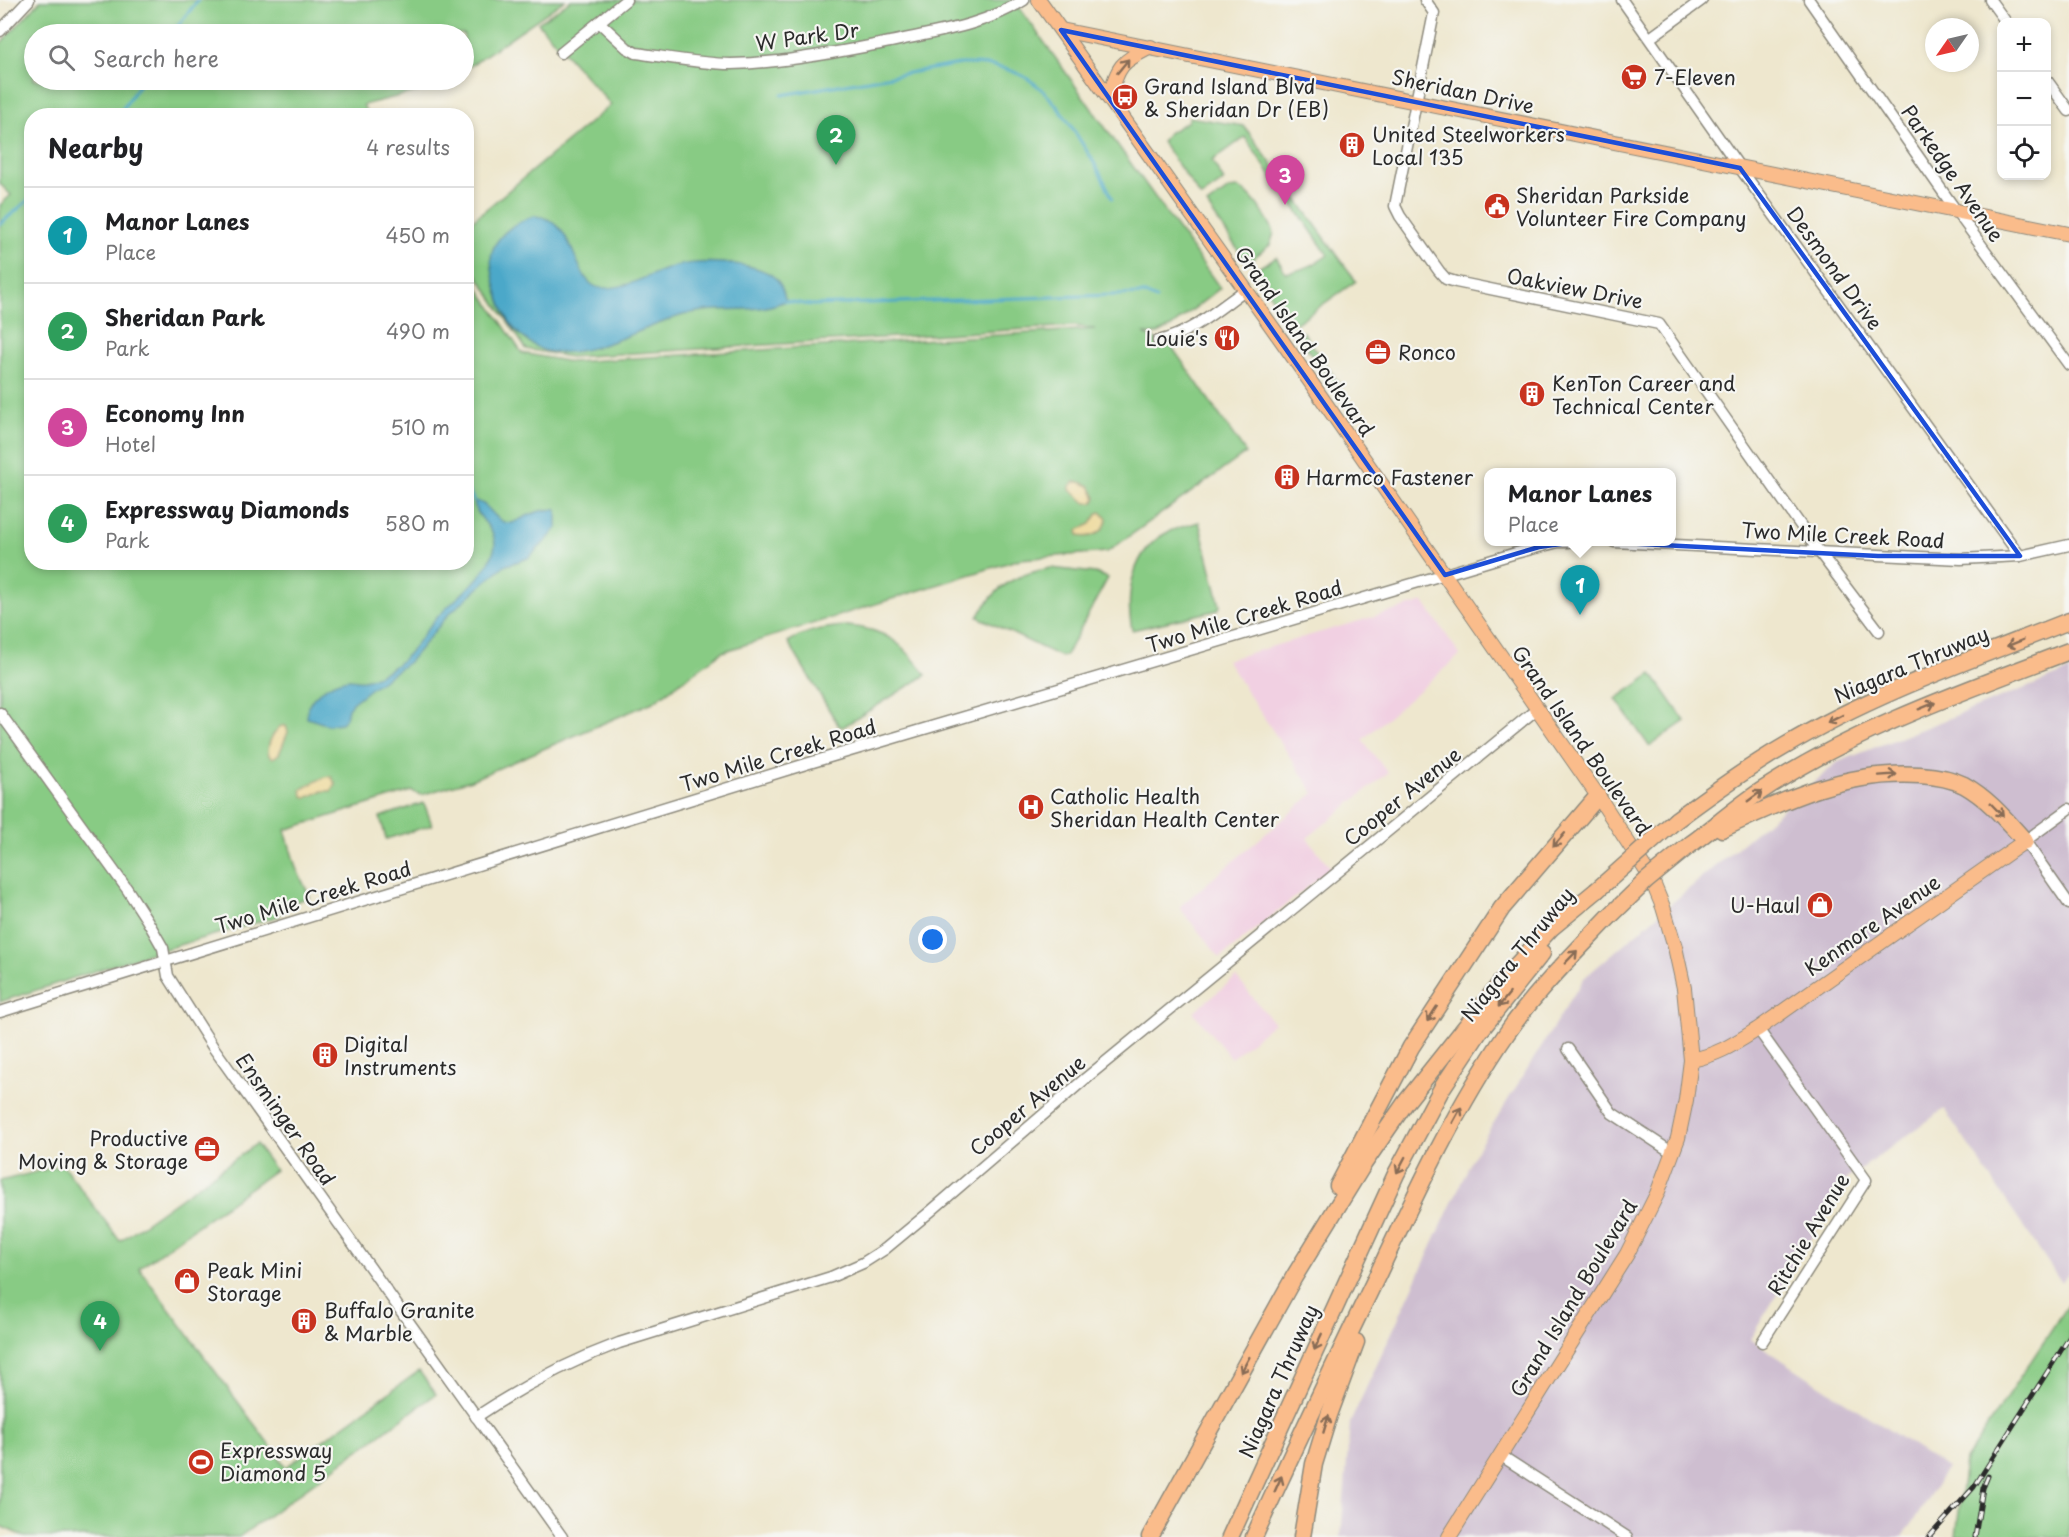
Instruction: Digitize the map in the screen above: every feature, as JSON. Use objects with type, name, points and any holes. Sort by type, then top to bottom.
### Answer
[{"type":"highway","name":"Niagara Thruway","points":[[1230,1537],[1396,1174],[1442,1088],[1479,1032],[1596,891],[1676,820],[1766,758],[1855,709],[1908,685],[2069,621]]},
{"type":"highway","points":[[1254,1537],[1429,1165],[1472,1089],[1508,1032],[1548,981],[1646,881],[1760,791],[1857,738],[1923,708],[2069,651]]},
{"type":"highway","points":[[1691,844],[1769,807],[1816,789],[1868,777],[1905,774],[1941,777],[1963,784],[1992,804],[2025,841]]},
{"type":"highway","points":[[1294,1277],[1312,1234],[1411,1047],[1502,908],[1598,796]]},
{"type":"highway","points":[[1150,1537],[1294,1277],[1364,1163],[1406,1102],[1450,1044],[1503,981],[1551,928],[1596,891]]},
{"type":"highway","points":[[1302,1537],[1311,1480],[1329,1415],[1393,1242]]},
{"type":"highway","points":[[1311,1480],[1314,1509],[1312,1537]]},
{"type":"highway","points":[[1155,1537],[1166,1511]]},
{"type":"main road","points":[[1039,0],[1061,30]]},
{"type":"main road","name":"Sheridan Drive","points":[[1061,30],[2069,234]]},
{"type":"main road","name":"Grand Island Boulevard","points":[[1061,30],[1598,796],[1644,865],[1657,891],[1676,947],[1684,988],[1691,1060],[1684,1111],[1673,1153],[1653,1203],[1627,1254],[1449,1537]]},
{"type":"main road","points":[[1109,98],[1119,67],[1132,56],[1151,47]]},
{"type":"main road","name":"Kenmore Avenue","points":[[1691,1060],[1722,1052],[1758,1029],[2025,841]]},
{"type":"street","points":[[2,26],[30,0]]},
{"type":"street","points":[[561,52],[626,0]]},
{"type":"street","name":"W Park Dr","points":[[599,22],[627,48],[636,53],[729,64],[770,62],[818,56],[941,31],[991,18],[1024,0]]},
{"type":"street","name":"Oakview Drive","points":[[1425,0],[1434,13],[1395,206],[1439,271],[1446,279],[1456,282],[1659,324],[1820,553],[1879,631]]},
{"type":"street","name":"Desmond Drive","points":[[1622,0],[1740,168],[2020,556]]},
{"type":"street","points":[[1650,38],[1702,0]]},
{"type":"street","name":"Parkedge Avenue","points":[[1809,0],[2069,365]]},
{"type":"street","points":[[1990,0],[2003,18]]},
{"type":"street","points":[[2051,86],[2069,111]]},
{"type":"street","points":[[1158,341],[1189,330],[1245,290]]},
{"type":"street","name":"Two Mile Creek Road","points":[[1676,545],[1961,559],[2020,556],[2069,545]]},
{"type":"street","name":"Two Mile Creek Road","points":[[0,1012],[795,768],[1543,546]]},
{"type":"street","name":"Cooper Avenue","points":[[476,1417],[560,1367],[589,1354],[831,1277],[870,1258],[931,1211],[1094,1072],[1537,709]]},
{"type":"street","name":"Ensminger Road","points":[[0,713],[127,889],[159,941],[171,983],[213,1047],[562,1537]]},
{"type":"street","name":"Kenmore Avenue","points":[[2025,841],[2069,809]]},
{"type":"street","points":[[2025,841],[2069,904]]},
{"type":"street","name":"Ritchie Avenue","points":[[1758,1029],[1866,1179],[1762,1342]]},
{"type":"street","points":[[1568,1049],[1612,1113],[1673,1153]]},
{"type":"street","points":[[1500,1455],[1627,1537]]},
{"type":"highlighted area","points":[[1061,30],[1740,168],[2020,556],[1878,556],[1582,541],[1539,547],[1445,575]]},
{"type":"shaded area","points":[[1424,602],[1460,655],[1362,740],[1388,773],[1307,838],[1331,868],[1220,958],[1179,907],[1314,793],[1226,660]]},
{"type":"shaded area","points":[[2069,671],[2069,1272],[2062,1283],[1944,1109],[1847,1179],[1750,1339],[1947,1468],[1903,1537],[1341,1537],[1350,1423],[1475,1153],[1584,978],[1838,762]]},
{"type":"shaded area","points":[[1236,977],[1274,1023],[1231,1058],[1193,1012]]},
{"type":"green space","points":[[41,0],[565,0],[474,63],[474,24],[24,24],[24,90],[424,90],[363,105],[364,108],[24,108],[24,570],[474,570],[474,281],[522,353],[571,362],[1095,329],[1075,326],[570,357],[526,349],[474,271],[474,219],[611,105],[538,23],[571,0],[1014,0],[1220,288],[1171,327],[1158,334],[1144,334],[1172,347],[1246,453],[1107,552],[1020,559],[722,652],[653,702],[471,780],[421,795],[412,791],[285,830],[296,868],[310,897],[278,907],[280,916],[144,955],[0,1002],[0,205],[11,195],[0,184],[0,44]]},
{"type":"green space","points":[[1189,117],[1244,126],[1356,281],[1292,326],[1253,271],[1276,257],[1286,273],[1308,267],[1328,255],[1291,202],[1294,199],[1277,179],[1274,180],[1245,137],[1212,161],[1224,181],[1201,197],[1162,142],[1167,134],[1188,121]]},
{"type":"green space","points":[[1229,189],[1243,190],[1259,207],[1274,233],[1270,245],[1247,263],[1207,205]]},
{"type":"green space","points":[[1303,332],[1340,385],[1336,388],[1298,336]]},
{"type":"green space","points":[[1199,522],[1220,606],[1218,610],[1132,630],[1131,588],[1139,561],[1156,540],[1168,532]]},
{"type":"green space","points":[[1051,568],[1095,573],[1108,578],[1066,655],[1061,657],[978,617],[992,597],[1008,583],[1027,574]]},
{"type":"green space","points":[[848,626],[873,631],[893,640],[910,655],[926,675],[843,727],[839,726],[788,642],[817,630]]},
{"type":"green space","points":[[1652,674],[1685,721],[1649,746],[1616,699]]},
{"type":"green space","points":[[424,803],[432,825],[386,839],[380,817]]},
{"type":"green space","points":[[256,1144],[275,1170],[139,1268],[286,1467],[419,1371],[436,1394],[239,1537],[25,1537],[0,1526],[0,1181],[63,1165],[120,1241]]},
{"type":"green space","points":[[2069,1304],[2069,1537],[1956,1537],[1965,1460]]},
{"type":"sand","points":[[1075,482],[1090,486],[1096,498],[1093,503],[1086,503],[1070,490],[1070,486]]},
{"type":"sand","points":[[1101,512],[1107,518],[1101,531],[1093,535],[1079,536],[1078,530],[1091,524]]},
{"type":"sand","points":[[281,726],[286,726],[288,732],[279,754],[273,758],[269,756],[269,744],[272,736]]},
{"type":"sand","points":[[331,776],[336,785],[331,791],[322,791],[306,798],[303,796],[301,790],[303,788]]},
{"type":"water","points":[[535,216],[549,220],[559,228],[567,239],[585,277],[592,285],[612,288],[676,266],[726,263],[754,268],[774,277],[781,285],[786,301],[760,308],[696,312],[581,351],[546,351],[524,338],[509,320],[496,289],[491,256],[496,243],[505,232],[523,220]]},
{"type":"water","points":[[474,501],[484,505],[506,523],[512,523],[540,511],[557,510],[557,528],[528,558],[504,566],[449,614],[409,662],[352,703],[348,708],[346,718],[341,723],[328,725],[307,718],[310,704],[321,691],[343,680],[372,678],[399,662],[410,652],[440,614],[484,571],[494,550],[494,536],[478,513]]},
{"type":"waterway","points":[[180,24],[198,0]]},
{"type":"waterway","points":[[782,95],[960,64],[1001,67],[1031,81],[1055,104],[1092,159],[1112,198]]},
{"type":"waterway","points":[[123,108],[135,90]]},
{"type":"waterway","points":[[0,224],[24,204]]},
{"type":"waterway","points":[[786,301],[811,305],[1145,294],[1156,299]]},
{"type":"railway","points":[[1929,1537],[1974,1487],[2069,1338]]},
{"type":"railway","points":[[1975,1537],[1983,1488],[1988,1476]]},
{"type":"place","name":"7-Eleven","points":[[1634,77]]},
{"type":"place","name":"Grand Island Blvd & Sheridan Dr (EB)","points":[[1125,97]]},
{"type":"place","name":"United Steelworkers Local 135","points":[[1352,145]]},
{"type":"place","name":"Sheridan Park","points":[[836,165]]},
{"type":"place","name":"Economy Inn","points":[[1285,205]]},
{"type":"place","name":"Sheridan Parkside Volunteer Fire Company","points":[[1497,206]]},
{"type":"place","name":"Louie's","points":[[1227,338]]},
{"type":"place","name":"Ronco","points":[[1378,352]]},
{"type":"place","name":"KenTon Career and Technical Center","points":[[1532,394]]},
{"type":"place","name":"Harmco Fastener","points":[[1287,477]]},
{"type":"place","name":"Manor Lanes","points":[[1580,615]]},
{"type":"place","name":"Catholic Health Sheridan Health Center","points":[[1031,807]]},
{"type":"place","name":"U-Haul","points":[[1820,905]]},
{"type":"place","name":"Digital Instruments","points":[[325,1055]]},
{"type":"place","name":"Productive Moving & Storage","points":[[207,1149]]},
{"type":"place","name":"Peak Mini Storage","points":[[187,1281]]},
{"type":"place","name":"Buffalo Granite & Marble","points":[[304,1321]]},
{"type":"place","name":"Expressway Diamonds","points":[[100,1351]]},
{"type":"place","name":"Expressway Diamond 5","points":[[201,1462]]}]
